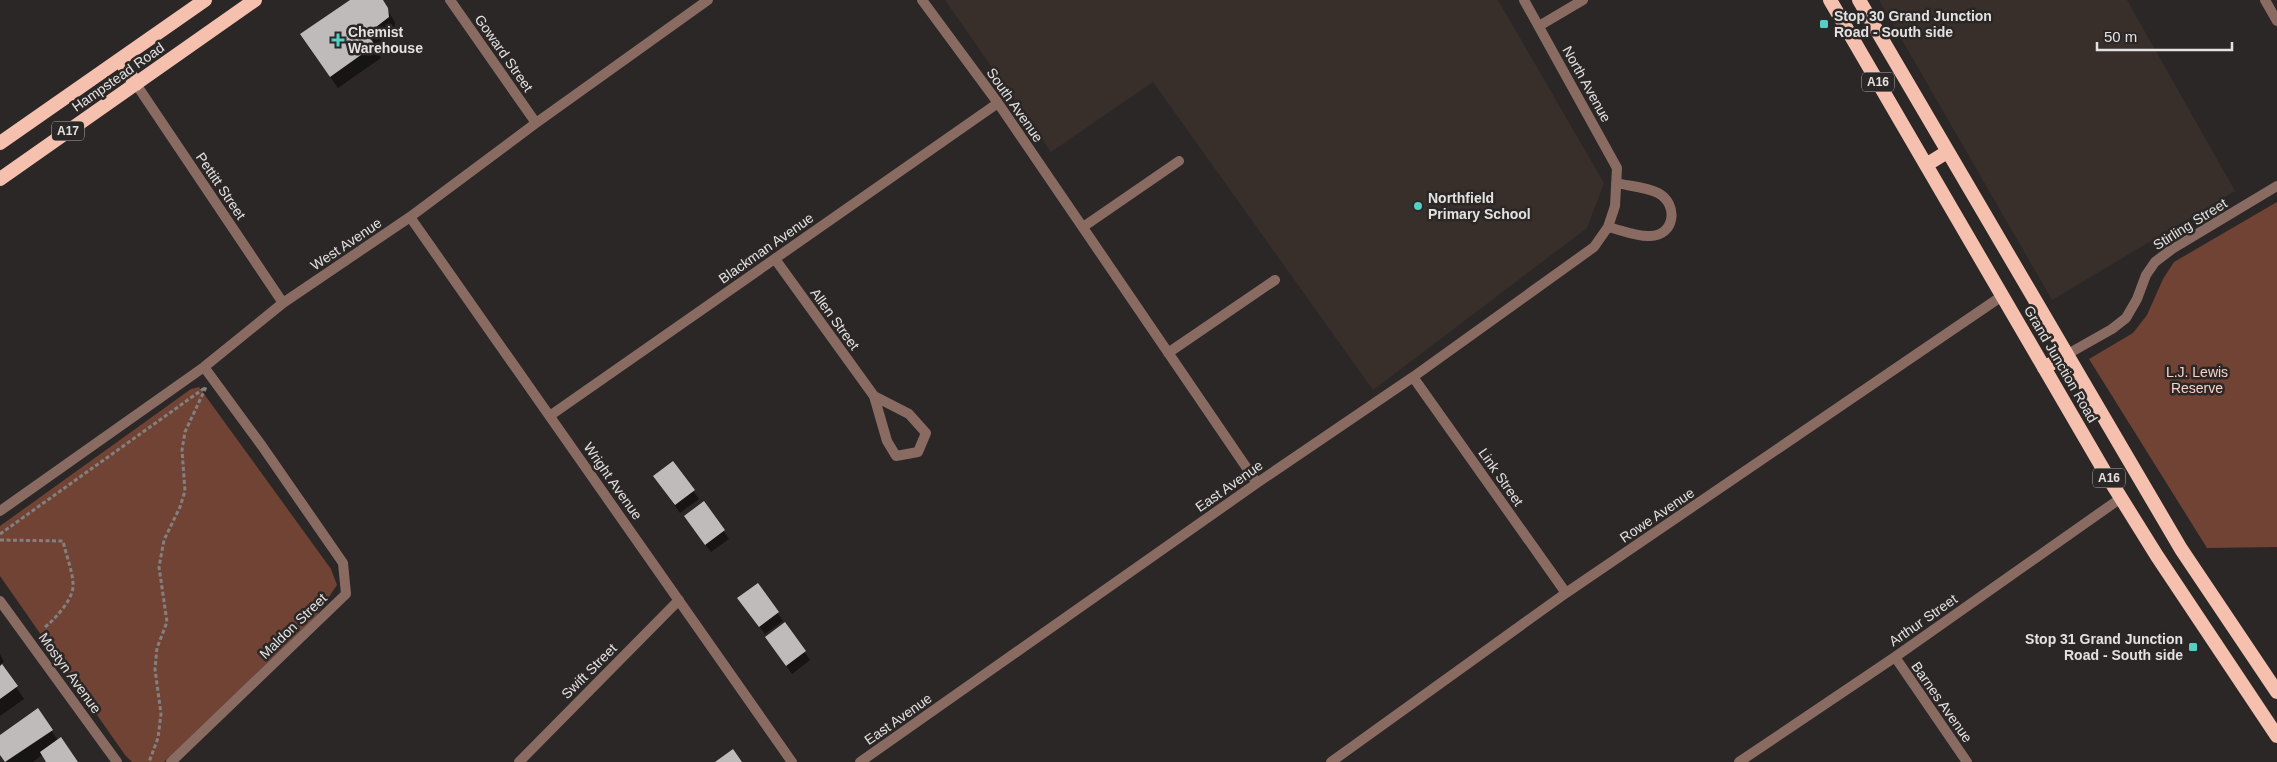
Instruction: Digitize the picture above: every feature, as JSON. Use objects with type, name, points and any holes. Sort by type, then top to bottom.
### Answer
[{"type":"highway","name":"Hampstead Road","points":[[0,143],[205,0]]},
{"type":"highway","name":"Grand Junction Road","points":[[1830,0],[2121,498],[2277,736]]},
{"type":"highway","name":"Grand Junction Road","points":[[1858,0],[2181,548],[2277,692]]},
{"type":"highway","name":"Hampstead Road","points":[[0,179],[252,1]]},
{"type":"highway","points":[[120,60],[136,84]]},
{"type":"highway","points":[[1926,165],[1947,152]]},
{"type":"highway","points":[[2044,368],[2066,355]]},
{"type":"street","name":"Goward Street","points":[[450,0],[536,122]]},
{"type":"street","name":"West Avenue","points":[[0,510],[204,367],[283,303],[410,217],[536,122],[708,0]]},
{"type":"street","name":"South Avenue","points":[[922,0],[998,103],[1257,483]]},
{"type":"street","name":"North Avenue","points":[[1524,0],[1618,168],[1615,206]]},
{"type":"street","points":[[1539,26],[1583,0]]},
{"type":"street","points":[[2265,0],[2277,21]]},
{"type":"street","name":"Pettitt Street","points":[[136,84],[283,303]]},
{"type":"street","name":"Blackman Avenue","points":[[551,415],[998,103]]},
{"type":"street","points":[[1083,227],[1179,161]]},
{"type":"street","points":[[1608,227],[1651,237],[1666,230],[1672,221],[1671,208],[1659,193],[1616,183]]},
{"type":"street","name":"Stirling Street","points":[[2066,355],[2112,329],[2126,318],[2137,300],[2146,275],[2155,262],[2172,249],[2277,186]]},
{"type":"street","name":"East Avenue","points":[[860,762],[1257,483],[1413,377],[1594,247],[1608,227],[1615,206]]},
{"type":"street","name":"Wright Avenue","points":[[410,217],[551,415],[792,762]]},
{"type":"street","name":"Allen Street","points":[[775,259],[874,396],[887,441],[896,456],[918,452],[926,433],[909,414],[874,396]]},
{"type":"street","points":[[1168,353],[1275,280]]},
{"type":"street","name":"Rowe Avenue","points":[[1330,762],[1566,593],[2002,296]]},
{"type":"street","name":"Maldon Street","points":[[171,762],[346,594],[343,562],[204,367]]},
{"type":"street","name":"Link Street","points":[[1413,377],[1566,593]]},
{"type":"street","name":"Arthur Street","points":[[1739,762],[1895,657],[2121,498]]},
{"type":"street","name":"Swift Street","points":[[519,762],[679,600]]},
{"type":"street","name":"Mostyn Avenue","points":[[0,601],[117,762]]},
{"type":"street","name":"Barnes Avenue","points":[[1895,657],[1967,762]]},
{"type":"path","points":[[0,534],[206,387],[185,432],[182,450],[185,491],[180,507],[164,540],[159,568],[167,622],[157,648],[155,669],[161,714],[158,738],[149,762]]},
{"type":"path","points":[[0,540],[63,541],[74,586],[64,606],[54,620],[44,628]]},
{"type":"shaded area","name":"Northfield Primary School","points":[[945,0],[1498,0],[1604,183],[1587,228],[1373,390],[1153,82],[1051,152]]},
{"type":"shaded area","points":[[1879,0],[2127,0],[2235,191],[2052,300]]},
{"type":"green space","name":"L.J. Lewis Reserve","points":[[2277,202],[2277,547],[2207,548],[2089,359],[2133,333],[2147,315],[2163,279],[2174,262]]},
{"type":"green space","points":[[199,387],[331,569],[337,585],[316,616],[164,762],[132,762],[125,755],[0,576],[0,526],[191,389]]},
{"type":"building","name":"Chemist Warehouse","points":[[350,0],[383,0],[388,8],[389,17],[367,34],[375,45],[330,77],[300,34]]},
{"type":"building","points":[[673,461],[695,490],[675,505],[653,476]]},
{"type":"building","points":[[704,501],[725,530],[705,545],[684,516]]},
{"type":"building","points":[[758,583],[779,612],[759,627],[737,598]]},
{"type":"building","points":[[785,622],[806,651],[786,666],[765,637]]},
{"type":"building","points":[[2,664],[18,686],[0,699],[0,666]]},
{"type":"building","points":[[38,708],[53,730],[5,762],[0,755],[0,735]]},
{"type":"building","points":[[61,737],[78,762],[46,762],[40,752]]},
{"type":"building","points":[[733,749],[742,762],[715,762]]},
{"type":"place","name":"Stop 30 Grand Junction Road - South side","points":[[1824,24]]},
{"type":"place","name":"Chemist Warehouse","points":[[338,40]]},
{"type":"place","name":"Northfield Primary School","points":[[1418,206]]},
{"type":"place","name":"Stop 31 Grand Junction Road - South side","points":[[2193,647]]}]
